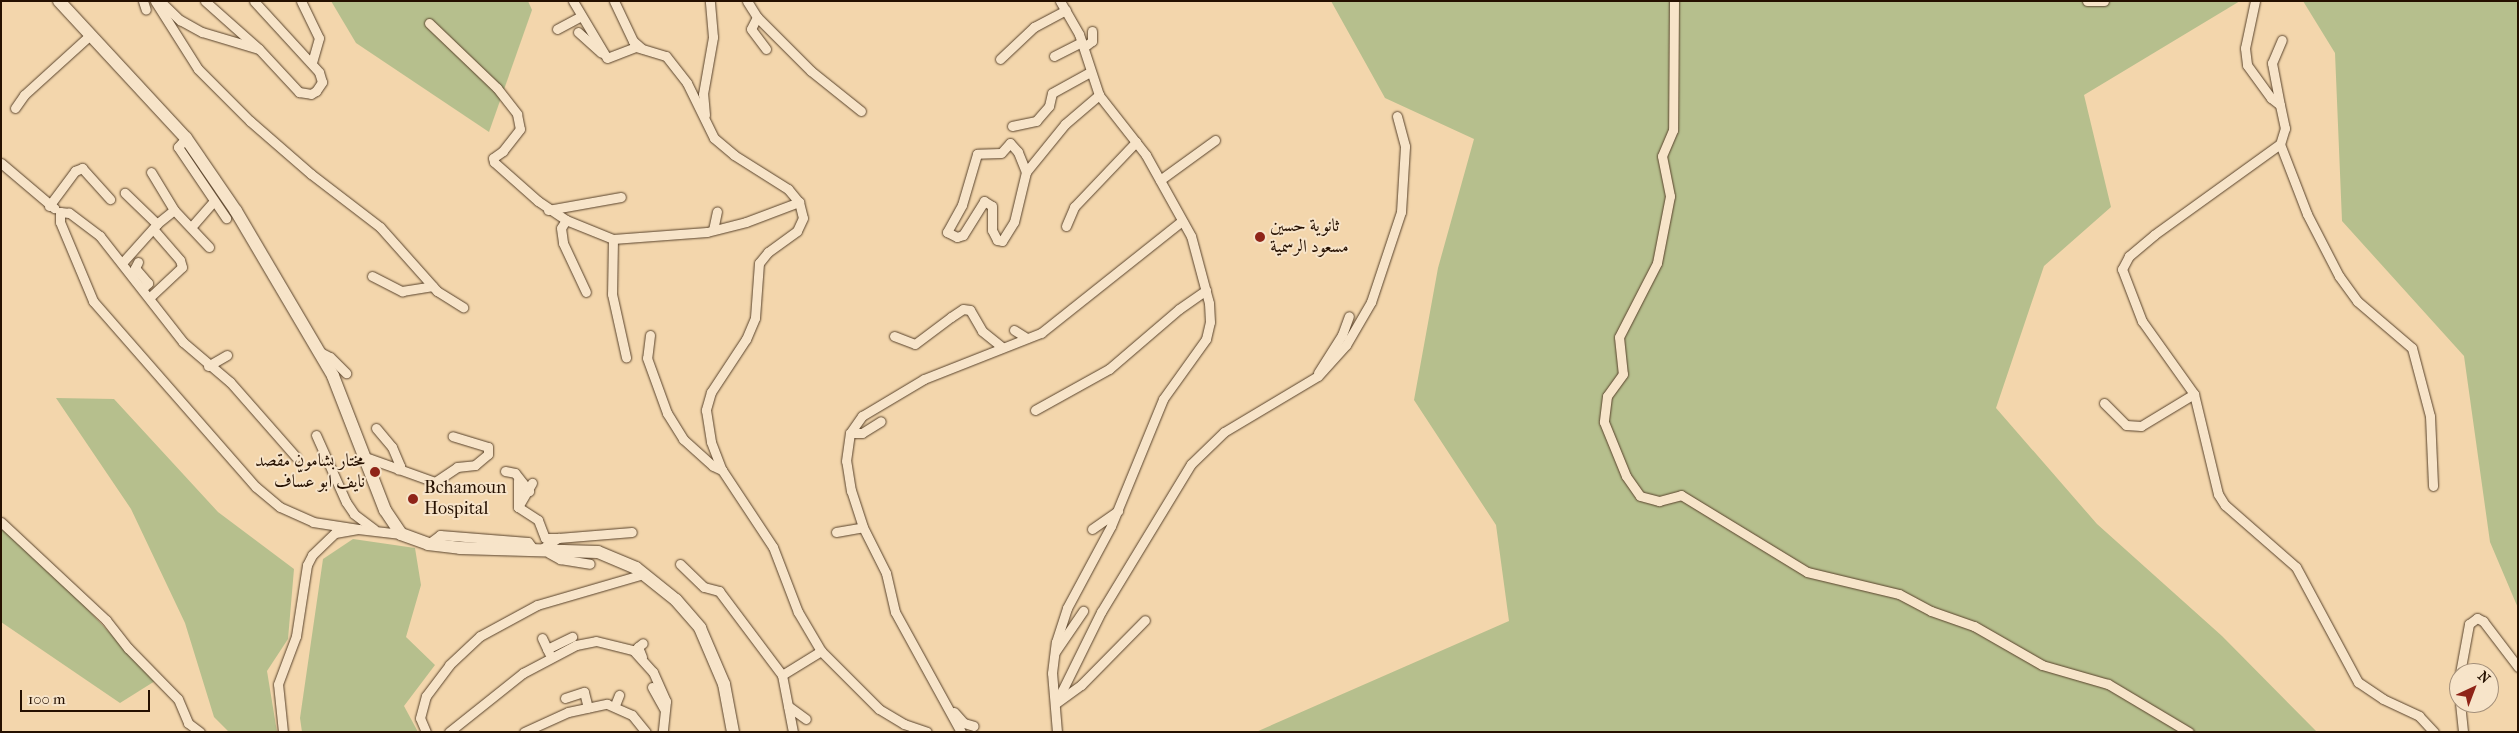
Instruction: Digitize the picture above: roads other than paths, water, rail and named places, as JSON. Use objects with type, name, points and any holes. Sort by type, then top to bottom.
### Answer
[{"type":"main road","points":[[59,1],[89,36],[186,138],[251,234],[318,351],[368,458],[385,510],[401,534],[428,544],[460,548],[598,552],[620,560],[644,574],[676,600],[700,628],[724,684],[733,732]]},
{"type":"street","points":[[155,1],[198,69],[278,146],[380,227],[433,286],[463,306]]},
{"type":"street","points":[[160,1],[180,20],[202,32],[259,49]]},
{"type":"street","points":[[204,1],[259,49],[304,94],[316,91],[322,82],[312,63],[254,1]]},
{"type":"street","points":[[300,1],[319,38],[312,63]]},
{"type":"street","points":[[573,1],[605,56]]},
{"type":"street","points":[[614,1],[633,40],[641,48],[666,56],[699,95],[706,121],[722,145],[788,189],[799,202],[803,218],[800,226],[790,238],[768,252],[759,263],[755,318],[746,339],[716,383],[707,401],[710,436],[722,470],[774,547],[798,612],[821,651],[879,710],[904,724],[927,732]]},
{"type":"street","points":[[699,95],[712,48],[710,1]]},
{"type":"street","points":[[747,1],[757,17],[811,71],[861,111]]},
{"type":"street","points":[[1057,732],[1055,652],[1075,590],[1118,511],[1168,390],[1206,339],[1210,322],[1206,290],[1198,253],[1160,180],[1136,142],[1099,94],[1090,72],[1083,44],[1060,1]]},
{"type":"street","points":[[1674,1],[1673,130],[1662,156],[1670,196],[1657,263],[1619,337],[1623,374],[1608,396],[1604,422],[1626,476],[1640,496],[1659,501],[1681,495],[1807,572],[1899,594],[1931,611],[1974,626],[2042,665],[2108,684],[2189,732]]},
{"type":"street","points":[[2086,1],[2104,1]]},
{"type":"street","points":[[2255,1],[2244,48],[2248,65],[2271,98],[2280,105]]},
{"type":"street","points":[[1000,60],[1034,27],[1066,10]]},
{"type":"street","points":[[557,29],[581,16]]},
{"type":"street","points":[[757,17],[751,29],[766,50]]},
{"type":"street","points":[[429,23],[458,55],[497,88],[517,114],[520,129],[504,151],[493,158],[494,162],[548,210],[566,220],[613,239],[713,230],[799,202]]},
{"type":"street","points":[[578,32],[594,50],[607,58],[641,48]]},
{"type":"street","points":[[1054,56],[1092,41],[1092,32]]},
{"type":"street","points":[[14,108],[24,95],[89,36]]},
{"type":"street","points":[[2282,40],[2272,63],[2285,128],[2280,144],[2154,235],[2122,266],[2142,321],[2194,394],[2218,494],[2225,504],[2296,567],[2358,682],[2383,700],[2418,716],[2434,732]]},
{"type":"street","points":[[1012,126],[1036,121],[1049,106],[1052,93],[1090,72]]},
{"type":"street","points":[[1026,172],[1018,152],[1010,143],[1001,153],[977,154],[962,205],[947,232],[957,237],[963,235],[984,201],[992,206],[992,230],[997,240],[1002,241],[1014,222],[1026,172],[1065,124],[1099,94]]},
{"type":"street","points":[[1055,704],[1101,612],[1191,464],[1224,432],[1318,376],[1346,345],[1372,302],[1402,212],[1405,146],[1397,116]]},
{"type":"street","points":[[186,138],[178,147],[226,218]]},
{"type":"street","points":[[1160,180],[1215,140]]},
{"type":"street","points":[[1066,226],[1074,207],[1136,142]]},
{"type":"street","points":[[2280,144],[2304,206],[2338,276],[2357,301],[2412,348],[2430,416],[2433,486]]},
{"type":"street","points":[[1,163],[49,206],[60,212],[69,213],[91,228],[122,263],[183,342],[208,366],[230,382],[296,458]]},
{"type":"street","points":[[49,206],[75,171],[82,168],[110,199]]},
{"type":"street","points":[[151,172],[174,210],[209,247]]},
{"type":"street","points":[[125,193],[156,227],[180,260],[182,267],[149,298]]},
{"type":"street","points":[[548,210],[621,197]]},
{"type":"street","points":[[193,225],[214,200]]},
{"type":"street","points":[[122,263],[174,210]]},
{"type":"street","points":[[713,230],[717,210]]},
{"type":"street","points":[[60,212],[60,222],[87,290],[99,310],[256,487],[280,507],[312,522],[401,534]]},
{"type":"street","points":[[566,220],[560,228],[563,243],[586,292]]},
{"type":"street","points":[[961,732],[904,633],[895,612],[886,573],[863,527],[848,475],[850,433],[862,416],[924,379],[1041,333],[1078,306],[1182,221]]},
{"type":"street","points":[[613,239],[612,294],[626,357]]},
{"type":"street","points":[[138,262],[135,268],[148,283],[142,289]]},
{"type":"street","points":[[372,276],[402,290],[433,286]]},
{"type":"street","points":[[1035,410],[1103,378],[1206,290]]},
{"type":"street","points":[[894,336],[915,344],[951,316],[964,310],[970,310],[982,331],[1002,347]]},
{"type":"street","points":[[1318,376],[1350,316]]},
{"type":"street","points":[[1014,330],[1027,338]]},
{"type":"street","points":[[650,335],[647,358],[654,382],[671,420],[692,448],[713,466],[722,470]]},
{"type":"street","points":[[318,351],[330,357],[346,373]]},
{"type":"street","points":[[208,366],[227,355]]},
{"type":"street","points":[[2104,403],[2126,424],[2141,426],[2194,394]]},
{"type":"street","points":[[850,433],[862,433],[881,422]]},
{"type":"street","points":[[376,428],[392,447],[400,466],[398,470]]},
{"type":"street","points":[[316,435],[354,514],[377,530]]},
{"type":"street","points":[[368,458],[434,482],[457,468],[475,465],[488,454],[488,447],[453,436]]},
{"type":"street","points":[[505,471],[514,474],[518,480],[530,487],[518,507]]},
{"type":"street","points":[[518,480],[518,507]]},
{"type":"street","points":[[518,507],[538,520],[545,538],[632,532]]},
{"type":"street","points":[[1092,529],[1118,511]]},
{"type":"street","points":[[1,522],[106,620],[128,648],[178,700],[188,723],[200,732]]},
{"type":"street","points":[[836,532],[863,527]]},
{"type":"street","points":[[283,732],[278,684],[296,636],[307,565],[330,536],[358,529]]},
{"type":"street","points":[[540,550],[558,538]]},
{"type":"street","points":[[540,550],[560,559],[590,564]]},
{"type":"street","points":[[680,564],[704,587],[719,591],[730,610],[782,675],[793,732]]},
{"type":"street","points":[[426,732],[420,718],[426,696],[449,664],[480,636],[537,605],[644,574]]},
{"type":"street","points":[[1055,652],[1083,611]]},
{"type":"street","points":[[2462,663],[2469,624],[2477,618],[2483,622],[2518,667]]},
{"type":"street","points":[[1055,704],[1082,685],[1145,620]]},
{"type":"street","points":[[449,732],[506,685],[572,637]]},
{"type":"street","points":[[542,638],[549,653]]},
{"type":"street","points":[[549,653],[596,641],[622,646],[642,657]]},
{"type":"street","points":[[643,643],[638,647],[642,657],[661,686],[667,714],[663,732]]},
{"type":"street","points":[[782,675],[821,651]]},
{"type":"street","points":[[652,687],[667,714]]},
{"type":"street","points":[[565,698],[584,692],[588,708]]},
{"type":"street","points":[[615,706],[619,694]]},
{"type":"street","points":[[524,732],[568,712],[615,706],[632,715],[646,732]]},
{"type":"street","points":[[788,706],[806,720]]},
{"type":"street","points":[[949,710],[974,726]]},
{"type":"street","points":[[2461,713],[2462,732]]},
{"type":"place","name":"ثانوية حسين مسعود الرسمية","points":[[1260,237]]},
{"type":"place","name":"مختار بشامون مقصد نايف ابو عسّاف","points":[[375,472]]},
{"type":"place","name":"Bchamoun Hospital","points":[[413,499]]}]
